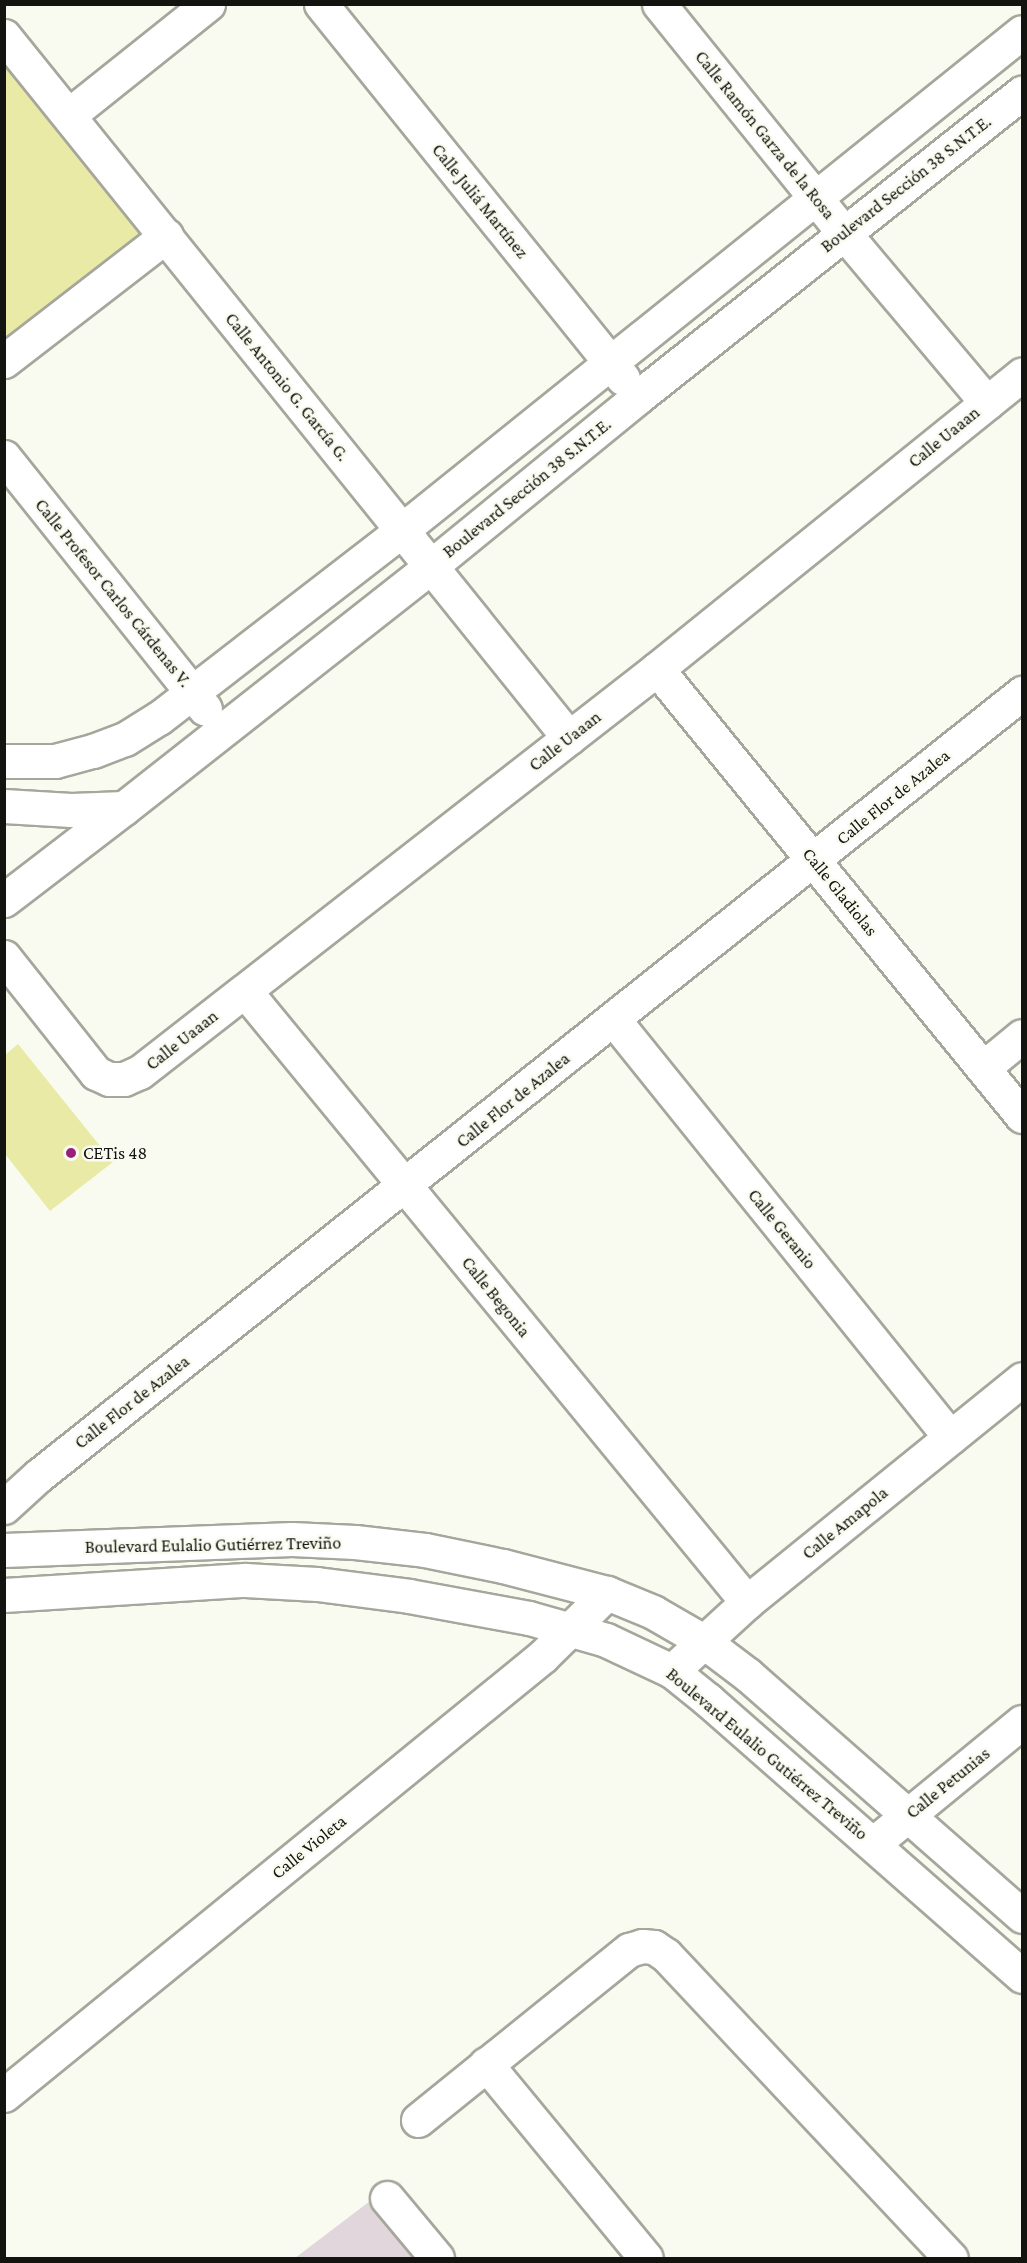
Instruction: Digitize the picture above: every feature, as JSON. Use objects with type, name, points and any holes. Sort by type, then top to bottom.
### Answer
[{"type":"street","points":[[69,115],[208,4]]},
{"type":"street","name":"Calle Juliá Martínez","points":[[321,4],[638,397]]},
{"type":"street","name":"Calle Ramón Garza de la Rosa","points":[[659,4],[844,233],[987,403]]},
{"type":"street","points":[[4,761],[56,761],[93,751],[125,739],[193,693],[402,530],[1023,32]]},
{"type":"street","name":"Calle Antonio G. García G.","points":[[4,36],[569,738]]},
{"type":"street","name":"Boulevard Sección 38 S.N.T.E.","points":[[4,900],[431,566],[638,397],[1023,93]]},
{"type":"street","points":[[4,361],[166,236]]},
{"type":"street","name":"Calle Uaaan","points":[[4,957],[96,1073],[109,1079],[124,1079],[140,1072],[657,669],[1023,375]]},
{"type":"street","name":"Calle Profesor Carlos Cárdenas V.","points":[[4,457],[221,730]]},
{"type":"street","name":"Calle Gladiolas","points":[[657,669],[1023,1116]]},
{"type":"street","name":"Calle Flor de Azalea","points":[[4,1507],[38,1476],[1023,693]]},
{"type":"street","points":[[4,806],[71,810],[124,807]]},
{"type":"street","name":"Calle Begonia","points":[[245,991],[747,1602]]},
{"type":"street","name":"Calle Geranio","points":[[614,1020],[950,1437]]},
{"type":"street","points":[[983,1068],[1023,1036]]},
{"type":"street","name":"Calle Amapola","points":[[672,1671],[747,1602],[1023,1379]]},
{"type":"street","name":"Boulevard Eulalio Gutiérrez Treviño","points":[[4,1550],[292,1539],[355,1542],[425,1550],[503,1566],[607,1593],[653,1612],[704,1641],[748,1675],[1023,1916]]},
{"type":"street","name":"Boulevard Eulalio Gutiérrez Treviño","points":[[4,1595],[245,1580],[317,1584],[409,1596],[573,1629],[638,1653],[672,1671],[874,1843],[1023,1976]]},
{"type":"street","name":"Calle Violeta","points":[[4,2095],[543,1656],[573,1629],[607,1593]]},
{"type":"street","name":"Calle Petunias","points":[[874,1843],[1023,1722]]},
{"type":"street","points":[[418,2120],[629,1950],[642,1946],[654,1947],[666,1955],[951,2259]]},
{"type":"street","points":[[486,2064],[646,2259]]},
{"type":"street","points":[[387,2198],[436,2259]]},
{"type":"green space","points":[[4,56],[147,232],[4,346]]},
{"type":"green space","points":[[18,1044],[113,1162],[50,1211],[5,1154],[5,1055]]},
{"type":"building","points":[[370,2201],[416,2258],[295,2258]]},
{"type":"place","name":"CETis 48","points":[[71,1153]]}]
